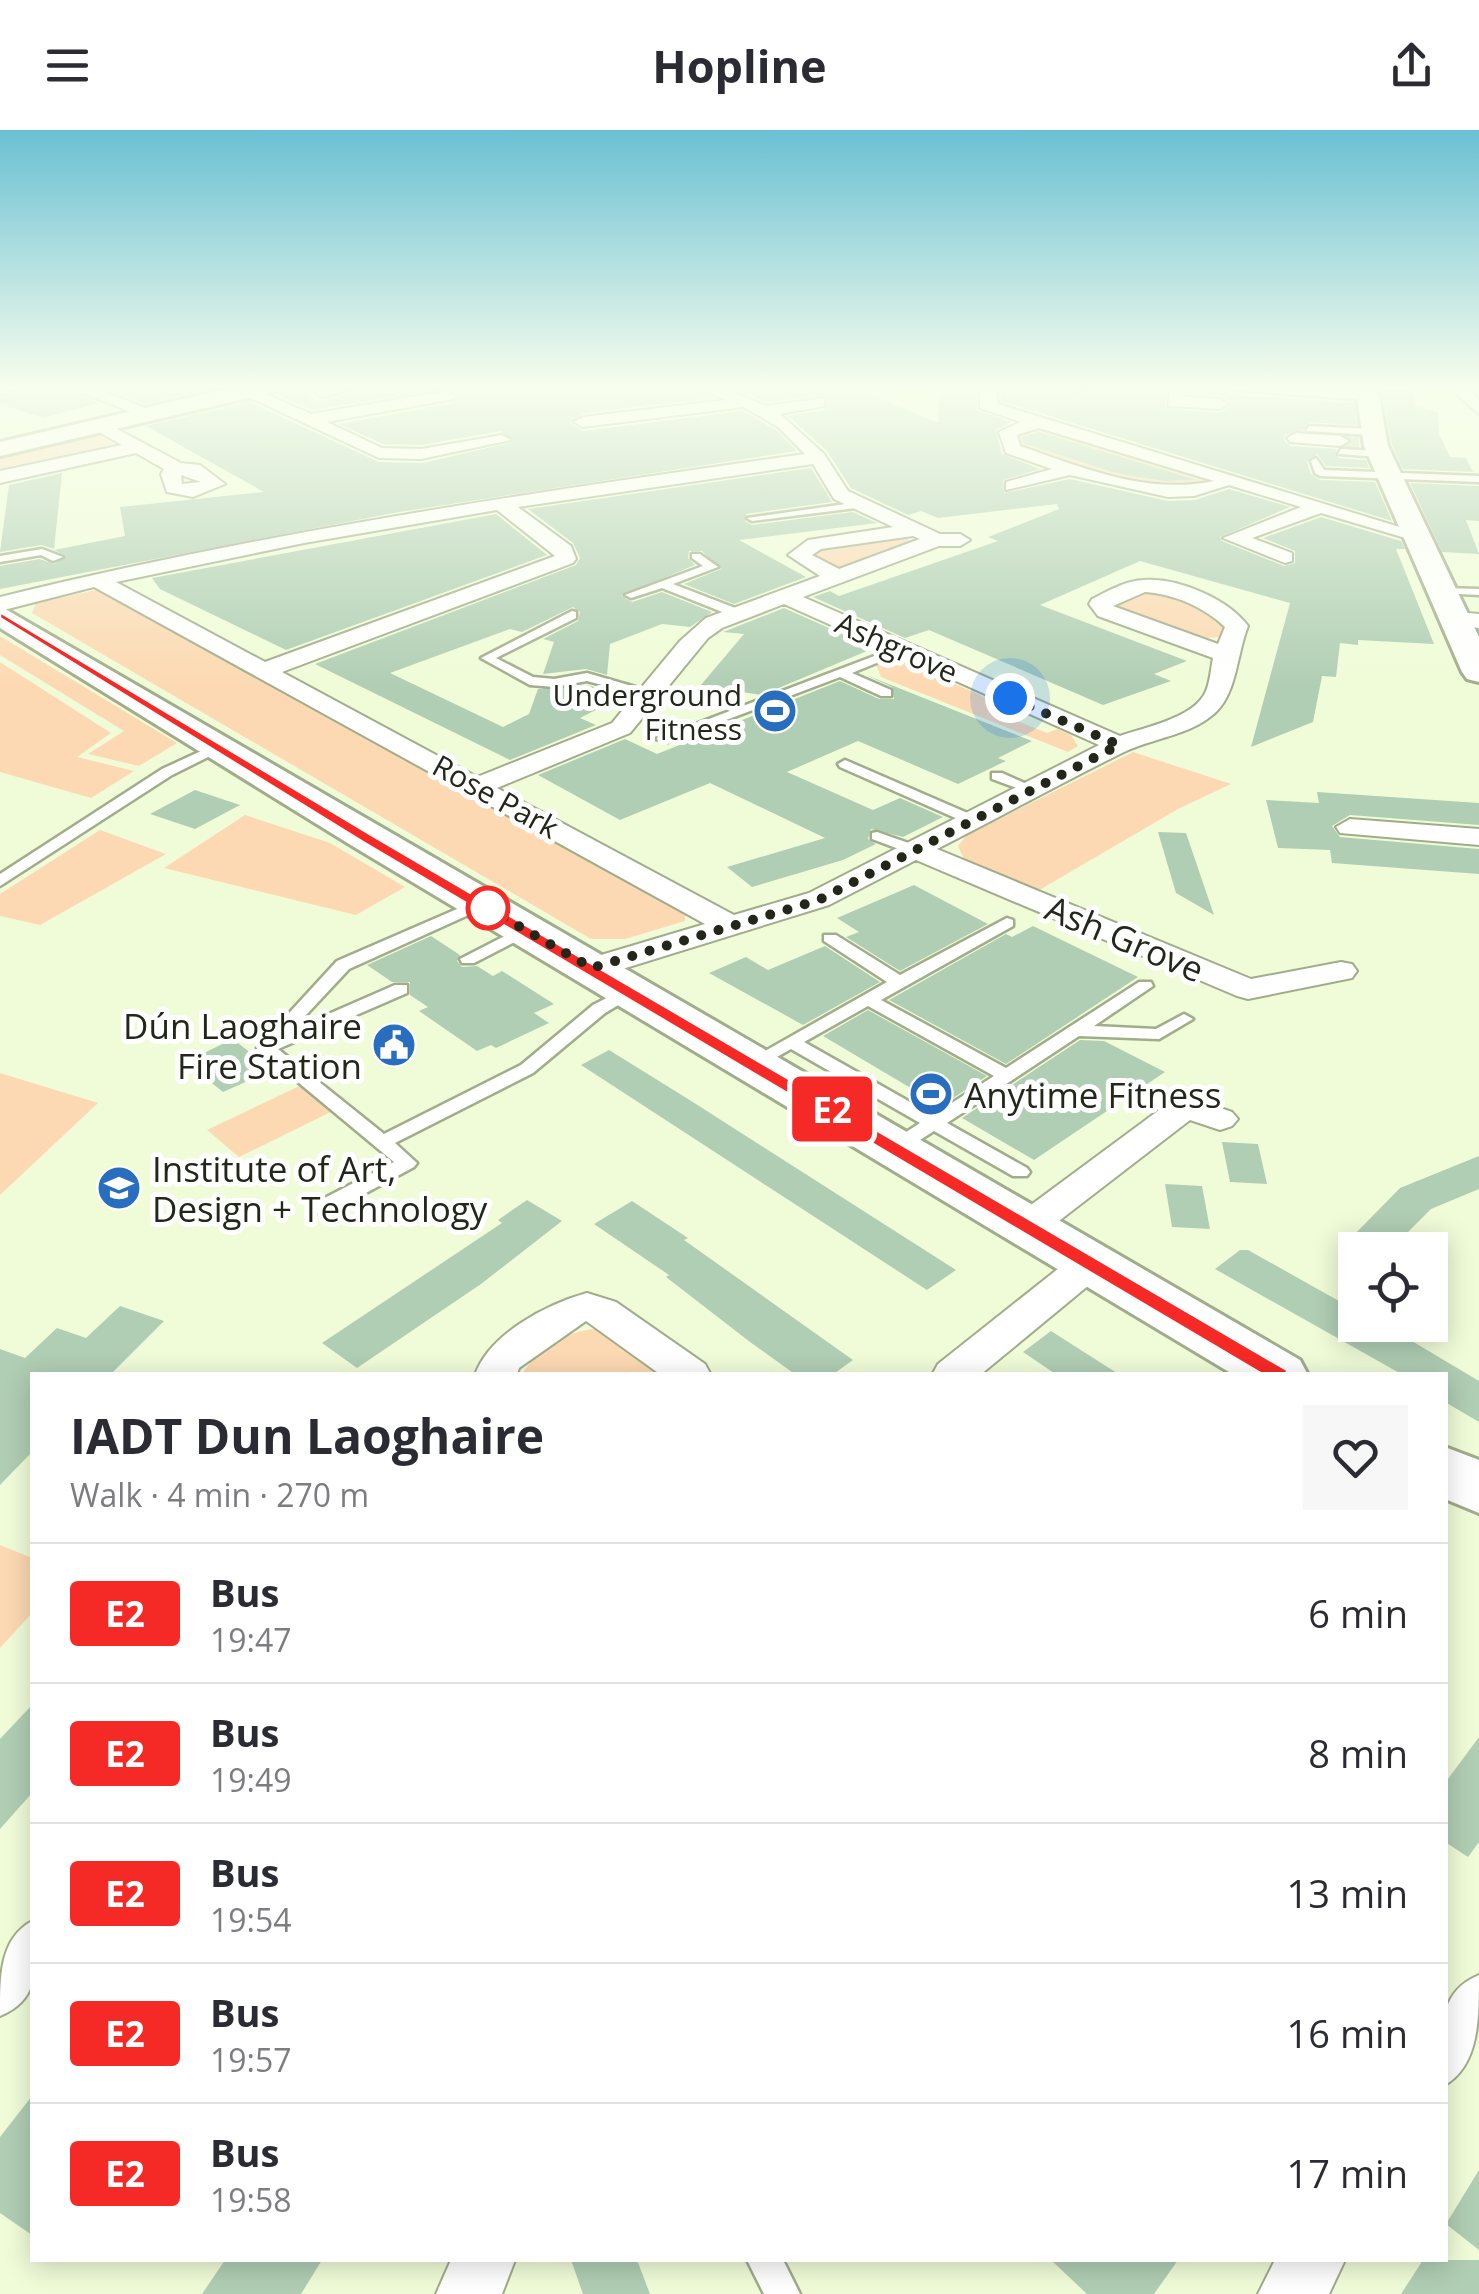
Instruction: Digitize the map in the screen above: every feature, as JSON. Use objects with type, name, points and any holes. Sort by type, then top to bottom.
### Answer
[{"type":"main road","points":[[1394,486],[1462,607],[1479,672]]},
{"type":"main road","points":[[0,615],[217,749],[612,980],[772,1053],[914,1135],[1029,1225],[1274,1372]]},
{"type":"main road","points":[[1448,1472],[1479,1490]]},
{"type":"street","points":[[0,604],[94,579],[502,505],[630,486]]},
{"type":"street","points":[[835,486],[841,495],[937,540]]},
{"type":"street","points":[[1125,486],[1197,492],[1218,486]]},
{"type":"street","points":[[1245,486],[1419,536]]},
{"type":"street","points":[[264,670],[566,560],[564,550],[502,505]]},
{"type":"street","points":[[1285,557],[1233,538],[1316,508]]},
{"type":"street","points":[[837,577],[798,554],[815,544],[914,530]]},
{"type":"street","points":[[478,786],[621,728],[652,696],[703,630],[937,540],[960,540]]},
{"type":"street","name":"Rose Park","points":[[94,579],[727,924]]},
{"type":"street","points":[[612,980],[727,924],[819,900],[1119,745],[1186,721],[1207,708],[1218,693],[1225,654],[1237,626],[1226,610],[1141,586],[1100,604],[1106,611],[1225,654]]},
{"type":"street","name":"Ashgrove","points":[[785,598],[1119,745]]},
{"type":"street","points":[[1350,827],[1479,837]]},
{"type":"street","name":"Ash Grove","points":[[916,850],[1248,989],[1341,971]]},
{"type":"street","points":[[1029,1225],[1186,1106],[1220,1119]]},
{"type":"street","points":[[956,1372],[1092,1262]]},
{"type":"street","points":[[497,1372],[502,1360],[572,1311],[586,1307],[602,1312],[686,1372]]},
{"type":"street","points":[[0,1988],[30,1950]]},
{"type":"street","points":[[469,2294],[483,2262]]},
{"type":"street","points":[[1291,2294],[1312,2262]]},
{"type":"lane","points":[[752,518],[860,505]]},
{"type":"lane","points":[[0,558],[42,552],[58,557],[53,558]]},
{"type":"lane","points":[[630,595],[712,567],[696,556]]},
{"type":"lane","points":[[662,584],[739,614]]},
{"type":"lane","points":[[1462,607],[1479,592]]},
{"type":"lane","points":[[572,616],[487,658],[530,681],[554,683],[587,676],[652,696]]},
{"type":"lane","points":[[664,738],[902,650]]},
{"type":"lane","points":[[841,673],[886,693]]},
{"type":"lane","points":[[0,881],[167,772],[217,749]]},
{"type":"lane","points":[[845,764],[974,821]]},
{"type":"lane","points":[[996,776],[1033,790]]},
{"type":"lane","points":[[878,836],[916,850]]},
{"type":"lane","points":[[266,1048],[343,965],[480,904]]},
{"type":"lane","points":[[772,1053],[1007,923]]},
{"type":"lane","points":[[468,959],[526,930]]},
{"type":"lane","points":[[830,938],[899,982]]},
{"type":"lane","points":[[382,1142],[527,1069],[599,1009],[612,980]]},
{"type":"lane","points":[[914,1135],[1145,986]]},
{"type":"lane","points":[[266,1048],[402,989]]},
{"type":"lane","points":[[868,1000],[1006,1075]]},
{"type":"lane","points":[[1076,1031],[1160,1034],[1184,1019]]},
{"type":"lane","points":[[266,1048],[408,1163],[322,1208]]},
{"type":"lane","points":[[914,1135],[1020,1172]]},
{"type":"lane","points":[[765,2262],[783,2294]]},
{"type":"shaded area","points":[[902,537],[911,541],[838,568],[812,554],[813,550]]},
{"type":"shaded area","points":[[101,589],[673,903],[685,915],[685,921],[625,939],[591,939],[32,613],[36,603]]},
{"type":"shaded area","points":[[1151,590],[1201,604],[1228,623],[1225,637],[1201,638],[1114,606],[1118,600]]},
{"type":"shaded area","points":[[0,636],[177,743],[139,766],[88,754],[124,731],[0,655]]},
{"type":"shaded area","points":[[903,661],[1010,710],[1002,715],[1047,733],[1057,729],[1071,735],[1078,746],[1068,752],[881,677],[876,664]]},
{"type":"shaded area","points":[[0,662],[111,733],[77,757],[134,771],[91,798],[0,772]]},
{"type":"shaded area","points":[[1133,752],[1231,784],[1178,809],[1036,892],[966,863],[958,846],[967,835]]},
{"type":"shaded area","points":[[245,815],[330,843],[405,887],[356,915],[164,868]]},
{"type":"shaded area","points":[[100,830],[166,854],[40,925],[0,916],[0,894]]},
{"type":"shaded area","points":[[0,1073],[98,1103],[0,1195]]},
{"type":"shaded area","points":[[312,1080],[345,1105],[239,1157],[207,1130]]},
{"type":"shaded area","points":[[597,1329],[660,1372],[524,1372],[554,1343]]},
{"type":"shaded area","points":[[0,1545],[30,1557],[30,1615],[0,1648]]},
{"type":"building","points":[[9,486],[61,486],[54,549],[41,545],[0,552]]},
{"type":"building","points":[[253,486],[569,486],[399,512],[0,589],[0,566],[40,559],[54,564],[66,556],[54,550],[125,536],[120,507],[264,492]]},
{"type":"building","points":[[687,486],[822,486],[832,502],[746,514],[745,521],[752,525],[853,512],[877,523],[739,540],[806,577],[734,604],[684,584],[721,569],[702,551],[689,551],[688,558],[695,565],[621,596],[632,602],[662,592],[712,612],[690,627],[662,624],[610,644],[607,675],[586,669],[543,674],[554,642],[543,639],[578,621],[580,612],[573,607],[522,632],[510,629],[390,673],[503,727],[529,714],[538,689],[587,685],[625,695],[580,718],[596,725],[510,760],[315,664],[576,565],[580,558],[573,543],[528,509]]},
{"type":"building","points":[[1003,486],[1004,493],[1037,486],[1101,486],[1168,501],[1195,500],[1229,489],[1290,507],[1220,537],[1284,566],[1295,563],[1295,551],[1263,538],[1321,517],[1401,541],[1405,549],[1396,549],[1434,644],[1358,640],[1358,645],[1340,643],[1336,677],[1322,676],[1313,722],[1251,747],[1290,603],[1140,561],[1040,605],[1187,661],[1154,674],[1171,681],[1103,705],[929,630],[905,638],[813,597],[830,591],[839,596],[998,541],[988,537],[1059,509],[1057,504],[938,518],[921,511],[908,515],[851,488]]},
{"type":"building","points":[[1278,486],[1377,486],[1392,521]]},
{"type":"building","points":[[1411,486],[1479,486],[1479,521],[1466,520],[1479,554],[1442,552]]},
{"type":"building","points":[[496,514],[547,555],[286,650],[160,589],[152,578]]},
{"type":"building","points":[[784,608],[874,648],[762,695],[700,686],[744,634],[723,632]]},
{"type":"building","points":[[866,675],[1032,741],[998,758],[1006,761],[958,784],[858,741],[787,772],[873,810],[900,798],[943,817],[903,837],[871,829],[868,839],[876,844],[843,860],[752,887],[727,867],[825,838],[710,783],[620,820],[538,775],[625,739],[657,754],[840,681],[879,699],[894,699],[892,687]]},
{"type":"building","points":[[195,790],[240,805],[195,829],[150,814]]},
{"type":"building","points":[[1317,792],[1479,803],[1479,825],[1350,815],[1332,826],[1340,837],[1479,849],[1479,874],[1332,863],[1330,850],[1278,848],[1266,800],[1319,803]]},
{"type":"building","points":[[1158,832],[1186,833],[1214,915],[1176,893]]},
{"type":"building","points":[[914,885],[988,924],[900,971],[846,937],[859,932],[837,918]]},
{"type":"building","points":[[1033,926],[1138,977],[1006,1064],[889,1000],[1006,934],[1012,937]]},
{"type":"building","points":[[431,936],[460,955],[457,961],[462,967],[477,966],[493,976],[502,971],[554,1004],[534,1013],[549,1023],[496,1048],[491,1045],[477,1051],[419,1011],[428,1007],[410,995],[410,982],[392,982],[367,965]]},
{"type":"building","points":[[825,946],[880,982],[803,1025],[709,973],[746,957],[768,970]]},
{"type":"building","points":[[868,1010],[987,1076],[941,1106],[823,1036]]},
{"type":"building","points":[[233,1039],[272,1070],[223,1092],[185,1062]]},
{"type":"building","points":[[1080,1040],[1104,1041],[1165,1072],[1034,1160],[962,1118]]},
{"type":"building","points":[[609,1050],[956,1270],[927,1290],[581,1065]]},
{"type":"building","points":[[1222,1142],[1258,1144],[1267,1184],[1230,1182]]},
{"type":"building","points":[[1479,1156],[1479,1189],[1431,1209],[1408,1232],[1357,1232],[1400,1188]]},
{"type":"building","points":[[1165,1184],[1202,1186],[1210,1229],[1172,1227]]},
{"type":"building","points":[[527,1200],[562,1221],[481,1284],[357,1368],[322,1343],[502,1223],[498,1220]]},
{"type":"building","points":[[632,1201],[853,1360],[836,1372],[792,1372],[666,1277],[669,1275],[594,1224]]},
{"type":"building","points":[[1240,1250],[1248,1250],[1338,1300],[1338,1338],[1215,1269]]},
{"type":"building","points":[[120,1306],[164,1321],[113,1372],[30,1372],[30,1454],[0,1485],[0,1349],[25,1358],[57,1328],[86,1338]]},
{"type":"building","points":[[1051,1331],[1115,1372],[1053,1372],[1023,1352]]},
{"type":"building","points":[[1344,1342],[1414,1342],[1479,1381],[1479,1422],[1448,1404],[1448,1372],[1398,1372]]},
{"type":"building","points":[[30,1707],[30,1795],[0,1829],[0,1739]]},
{"type":"building","points":[[1479,1737],[1479,1842],[1468,1857],[1448,1844],[1448,1779]]},
{"type":"building","points":[[30,2099],[30,2234],[0,2213],[0,2137]]},
{"type":"building","points":[[1479,2170],[1479,2250],[1448,2226]]},
{"type":"building","points":[[1479,2260],[1479,2294],[1401,2294],[1422,2262]]},
{"type":"building","points":[[224,2262],[321,2262],[301,2294],[202,2294]]},
{"type":"building","points":[[572,2262],[638,2262],[650,2294],[583,2294]]},
{"type":"building","points":[[1053,2262],[1177,2262],[1154,2294],[1087,2294]]},
{"type":"bus line","name":"E2","points":[[0,615],[368,839],[1274,1372]]},
{"type":"place","name":"Underground Fitness","points":[[775,711]]},
{"type":"place","name":"Dún Laoghaire Fire Station","points":[[394,1045]]},
{"type":"place","name":"Anytime Fitness","points":[[931,1094]]},
{"type":"place","name":"Institute of Art, Design + Technology","points":[[119,1188]]},
{"type":"route","points":[[488,908],[480,904],[592,968],[664,942],[819,900],[1119,745],[1010,698]]}]
